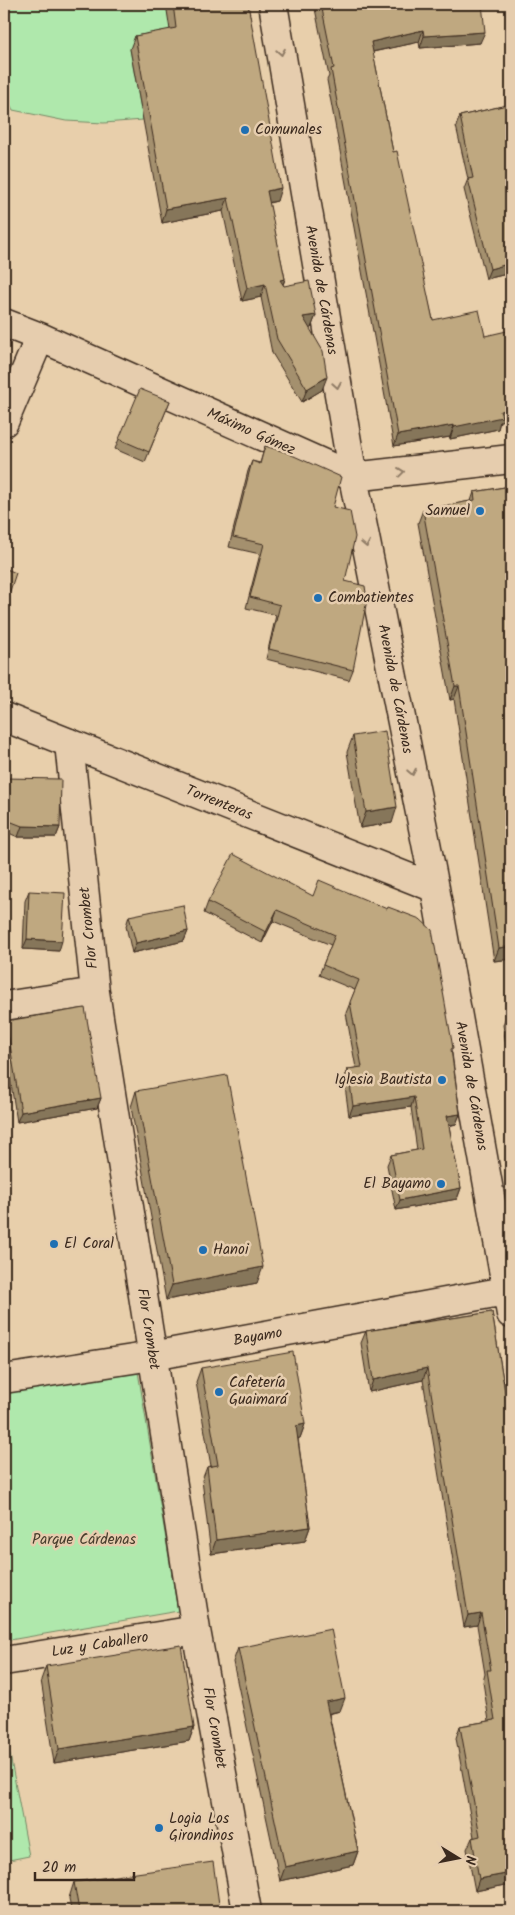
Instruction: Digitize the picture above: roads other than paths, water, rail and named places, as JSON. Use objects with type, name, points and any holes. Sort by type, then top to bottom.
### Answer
[{"type":"street","name":"Avenida de Cárdenas","points":[[273,4],[353,477],[435,888],[510,1298]]},
{"type":"street","name":"Máximo Gómez","points":[[4,323],[40,337],[353,477]]},
{"type":"street","points":[[4,422],[40,337]]},
{"type":"street","points":[[353,477],[511,459]]},
{"type":"street","name":"Torrenteras","points":[[4,717],[435,888]]},
{"type":"street","name":"Flor Crombet","points":[[69,743],[95,992],[196,1630],[247,1911]]},
{"type":"street","points":[[4,1006],[95,992]]},
{"type":"street","name":"Bayamo","points":[[4,1379],[510,1298]]},
{"type":"street","name":"Luz y Caballero","points":[[4,1661],[196,1630]]},
{"type":"place","name":"Comunales","points":[[245,130]]},
{"type":"place","name":"Samuel","points":[[480,511]]},
{"type":"place","name":"Combatientes","points":[[318,598]]},
{"type":"place","name":"Iglesia Bautista","points":[[442,1080]]},
{"type":"place","name":"El Bayamo","points":[[441,1184]]},
{"type":"place","name":"El Coral","points":[[54,1244]]},
{"type":"place","name":"Hanoi","points":[[203,1250]]},
{"type":"place","name":"Cafetería Guaimará","points":[[219,1392]]},
{"type":"place","name":"Logia Los Girondinos","points":[[159,1828]]},
{"type":"park label","name":"Parque Cárdenas","points":[[84,1540]]}]
